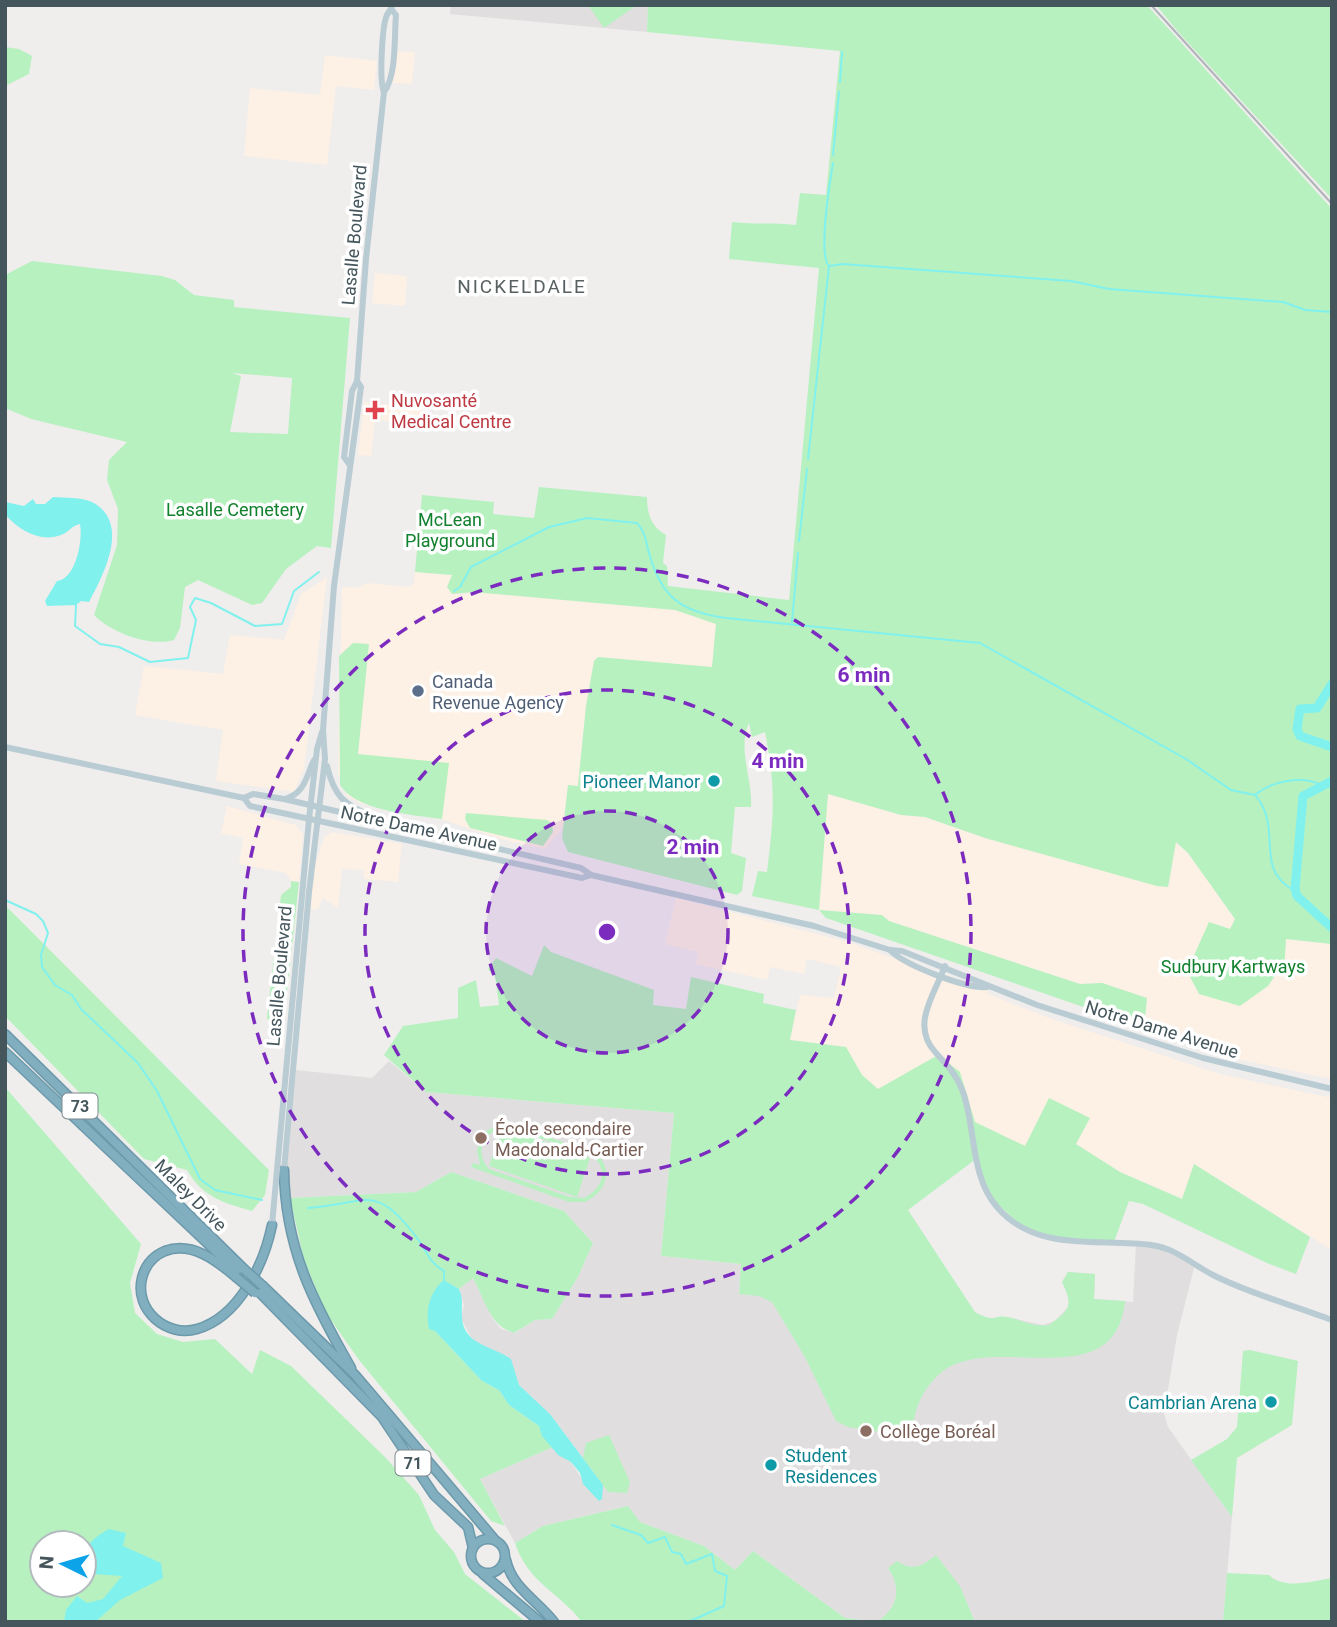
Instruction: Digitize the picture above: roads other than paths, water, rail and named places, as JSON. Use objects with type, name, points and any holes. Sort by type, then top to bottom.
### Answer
[{"type":"highway","name":"Maley Drive","points":[[5,1034],[240,1273]]},
{"type":"highway","name":"Maley Drive","points":[[5,1052],[258,1290],[382,1417],[434,1495],[468,1527],[473,1548]]},
{"type":"highway","points":[[284,1170],[292,1240],[305,1283],[356,1376]]},
{"type":"highway","points":[[240,1273],[203,1254],[186,1249],[167,1250],[151,1261],[145,1269],[141,1299],[152,1316],[168,1327],[187,1331],[206,1326],[228,1309],[252,1280],[263,1258],[272,1225]]},
{"type":"highway","name":"Maley Drive","points":[[258,1290],[356,1376]]},
{"type":"highway","name":"71","points":[[356,1376],[495,1540]]},
{"type":"highway","points":[[540,1622],[472,1562],[473,1548],[480,1540],[495,1540],[503,1547],[513,1582],[540,1604],[554,1622]]},
{"type":"highway","points":[[478,1570],[487,1573],[497,1570],[505,1558]]},
{"type":"main road","name":"Lasalle Boulevard","points":[[284,1170],[325,759],[323,730],[334,586],[361,387],[358,381],[366,259],[384,92],[389,85],[394,42],[396,15],[392,8]]},
{"type":"main road","name":"Lasalle Boulevard","points":[[272,1225],[309,819],[323,730]]},
{"type":"main road","name":"Notre Dame Avenue","points":[[5,747],[244,798],[253,794],[284,799],[581,868],[591,875],[814,926],[890,950],[902,951],[981,981],[987,987]]},
{"type":"main road","points":[[284,799],[303,789],[317,755]]},
{"type":"main road","points":[[325,759],[338,798],[346,805],[387,823]]},
{"type":"main road","name":"Notre Dame Avenue","points":[[244,798],[250,806],[582,878],[591,875]]},
{"type":"main road","name":"Notre Dame Avenue","points":[[890,950],[898,959],[976,988],[987,987],[1203,1058],[1332,1090]]},
{"type":"main road","points":[[945,966],[926,1011],[923,1034],[931,1048],[960,1082],[983,1185],[1008,1219],[1027,1231],[1046,1238],[1149,1245],[1170,1250],[1213,1275],[1332,1320]]},
{"type":"water","points":[[53,497],[78,498],[92,502],[104,511],[110,522],[111,549],[89,602],[47,606],[45,601],[57,581],[64,579],[69,573],[77,558],[80,524],[61,535],[38,536],[23,530],[5,514],[5,502],[24,506],[33,499],[36,504],[45,504]]},
{"type":"water","points":[[444,1280],[459,1289],[462,1317],[468,1334],[480,1344],[511,1359],[519,1385],[550,1414],[603,1485],[602,1499],[599,1501],[583,1484],[580,1473],[571,1462],[558,1455],[542,1436],[539,1426],[509,1405],[499,1390],[482,1381],[435,1331],[429,1329],[430,1302],[435,1290]]},
{"type":"water","points":[[109,1529],[126,1533],[123,1546],[161,1563],[163,1578],[120,1600],[95,1622],[64,1622],[66,1610],[75,1599],[87,1603],[103,1599],[122,1576],[98,1574],[98,1535]]},
{"type":"waterway","points":[[840,82],[842,52]]},
{"type":"waterway","points":[[833,155],[839,92]]},
{"type":"waterway","points":[[808,459],[829,266],[826,259],[825,233],[833,163]]},
{"type":"waterway","points":[[829,266],[843,264],[1071,281],[1109,289],[1283,302],[1305,310],[1332,312]]},
{"type":"waterway","points":[[799,541],[807,469]]},
{"type":"waterway","points":[[454,591],[460,587],[471,567],[549,527],[587,518],[637,523],[644,533],[660,581],[675,600],[697,612],[726,618],[980,643],[1186,759],[1231,790],[1255,795],[1269,786],[1296,780],[1322,785]]},
{"type":"waterway","points":[[792,622],[798,553]]},
{"type":"waterway","points":[[76,605],[75,626],[100,644],[119,647],[150,662],[188,658],[196,620],[190,607],[195,598],[211,603],[255,626],[282,624],[294,591],[319,572]]},
{"type":"waterway","points":[[1332,684],[1317,708],[1300,709],[1297,729],[1300,736],[1332,747]]},
{"type":"waterway","points":[[1332,781],[1303,796],[1295,889],[1297,896],[1332,928]]},
{"type":"waterway","points":[[1256,796],[1268,822],[1271,860],[1275,871],[1282,882],[1295,891]]},
{"type":"waterway","points":[[5,900],[36,914],[43,921],[48,933],[41,955],[42,967],[55,985],[72,995],[81,1009],[138,1063],[157,1091],[200,1179],[215,1190],[262,1200]]},
{"type":"waterway","points":[[308,1208],[368,1200],[379,1202],[402,1220],[432,1260],[444,1271],[444,1280]]},
{"type":"waterway","points":[[612,1525],[641,1535],[648,1543],[665,1537],[672,1552],[681,1554],[686,1564],[712,1554],[715,1571],[727,1576],[724,1606],[688,1622]]},
{"type":"railway","points":[[1151,5],[1332,204]]},
{"type":"place","name":"Nuvosanté Medical Centre","points":[[375,410]]},
{"type":"place","name":"Canada Revenue Agency","points":[[418,691]]},
{"type":"place","name":"Pioneer Manor","points":[[714,781]]},
{"type":"place","name":"École secondaire Macdonald-Cartier","points":[[481,1138]]},
{"type":"place","name":"Cambrian Arena","points":[[1271,1402]]},
{"type":"place","name":"Collège Boréal","points":[[866,1431]]},
{"type":"place","name":"Student Residences","points":[[771,1465]]},
{"type":"district","name":"NICKELDALE","points":[[522,286]]},
{"type":"park label","name":"Lasalle Cemetery","points":[[235,509]]},
{"type":"park label","name":"McLean Playground","points":[[450,529]]},
{"type":"park label","name":"Sudbury Kartways","points":[[1233,966]]}]
